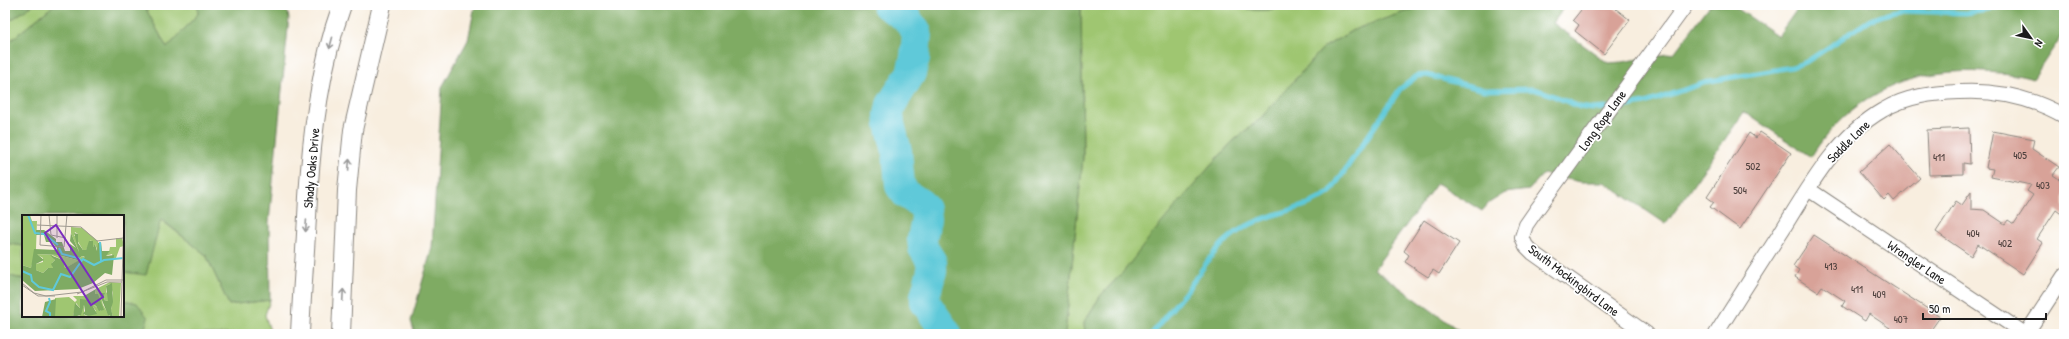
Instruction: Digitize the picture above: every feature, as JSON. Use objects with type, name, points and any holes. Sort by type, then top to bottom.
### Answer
[{"type":"street","name":"Shady Oaks Drive","points":[[300,334],[313,136],[324,76],[342,5]]},
{"type":"street","points":[[341,334],[347,190],[353,130],[368,59],[382,5]]},
{"type":"street","points":[[378,24],[386,5]]},
{"type":"street","name":"Long Rope Lane","points":[[1522,237],[1526,224],[1686,5]]},
{"type":"street","name":"Saddle Lane","points":[[1716,334],[1830,158],[1862,124],[1884,109],[1905,100],[1926,95],[1948,92],[1996,92],[2036,102],[2064,116]]},
{"type":"street","name":"Wrangler Lane","points":[[1808,190],[2025,334]]},
{"type":"street","name":"South Mockingbird Lane","points":[[1522,237],[1526,246],[1533,253],[1647,334]]},
{"type":"street","points":[[2025,334],[2064,276]]},
{"type":"green space","points":[[5,5],[33,5],[5,24]]},
{"type":"green space","points":[[33,5],[54,5],[5,45],[5,24]]},
{"type":"green space","points":[[54,5],[138,5],[146,9],[167,48],[198,14],[198,5],[286,5],[289,18],[269,222],[270,300],[229,305],[206,255],[161,219],[146,275],[124,272],[124,215],[22,215],[22,246],[5,243],[5,45]]},
{"type":"green space","points":[[138,5],[198,5],[198,14],[167,48],[146,9]]},
{"type":"green space","points":[[475,5],[1081,5],[1083,157],[1065,334],[415,334],[411,321],[432,248],[442,87],[468,40]]},
{"type":"green space","points":[[1081,5],[1235,5],[1254,10],[1268,10],[1287,5],[1424,5],[1353,30],[1323,48],[1260,119],[1232,142],[1206,171],[1124,271],[1101,295],[1084,322],[1085,334],[1065,334],[1083,157]]},
{"type":"green space","points":[[1235,5],[1287,5],[1268,10],[1254,10]]},
{"type":"green space","points":[[1424,5],[1566,5],[1553,23],[1608,63],[1674,53],[1710,5],[1732,5],[1778,36],[1800,5],[2064,5],[2064,32],[2033,79],[2003,73],[1958,72],[1933,74],[1908,80],[1885,89],[1844,117],[1826,135],[1811,157],[1744,112],[1666,224],[1604,182],[1581,182],[1543,174],[1529,190],[1505,193],[1489,203],[1482,211],[1437,183],[1374,269],[1464,334],[1085,334],[1084,322],[1101,295],[1124,271],[1153,233],[1232,142],[1260,119],[1323,48],[1353,30]]},
{"type":"green space","points":[[160,219],[206,255],[229,305],[270,300],[265,315],[271,334],[125,334],[144,331],[137,303],[124,300],[124,272],[146,274]]},
{"type":"green space","points":[[5,243],[22,246],[22,279],[5,275]]},
{"type":"green space","points":[[5,275],[22,279],[22,317],[124,317],[124,300],[137,303],[148,318],[144,331],[125,334],[5,334]]},
{"type":"building","points":[[1585,5],[1611,5],[1630,20],[1604,54],[1575,31],[1579,25],[1573,20]]},
{"type":"building","points":[[1969,128],[1970,164],[1963,163],[1963,174],[1929,175],[1927,130]]},
{"type":"building","points":[[1993,131],[2034,139],[2032,149],[2059,167],[2053,175],[2064,182],[2064,216],[2056,210],[2037,239],[2043,243],[2023,274],[1978,244],[1971,256],[1936,232],[1956,201],[1962,205],[1971,192],[1971,209],[1984,210],[2005,224],[2008,220],[2014,224],[2033,195],[2027,191],[2031,185],[1991,177],[1993,169],[1986,168]]},
{"type":"building","points":[[1760,132],[1791,153],[1740,229],[1710,207],[1714,202],[1707,197],[1749,133],[1756,138]]},
{"type":"building","points":[[1890,144],[1920,178],[1894,201],[1889,195],[1884,200],[1859,172]]},
{"type":"building","points":[[1424,220],[1459,243],[1439,274],[1433,270],[1428,277],[1405,262],[1409,255],[1404,251]]},
{"type":"building","points":[[1814,235],[1940,317],[1928,334],[1886,334],[1890,328],[1869,314],[1865,321],[1842,306],[1845,301],[1822,286],[1818,292],[1795,277],[1799,270],[1793,266]]},
{"type":"waterway","points":[[887,5],[905,17],[917,32],[915,58],[911,73],[891,105],[889,115],[897,151],[900,186],[906,194],[921,204],[925,209],[926,219],[922,239],[923,248],[932,262],[932,271],[925,296],[925,302],[947,334]]},
{"type":"waterway","points":[[1152,334],[1219,247],[1235,233],[1266,217],[1311,203],[1322,198],[1331,191],[1400,89],[1417,76],[1427,75],[1485,90],[1533,89],[1580,107],[1593,109],[1622,107],[1645,103],[1710,81],[1792,67],[1806,62],[1870,20],[1887,14],[1900,11],[1965,13],[1982,11],[2000,5]]}]
